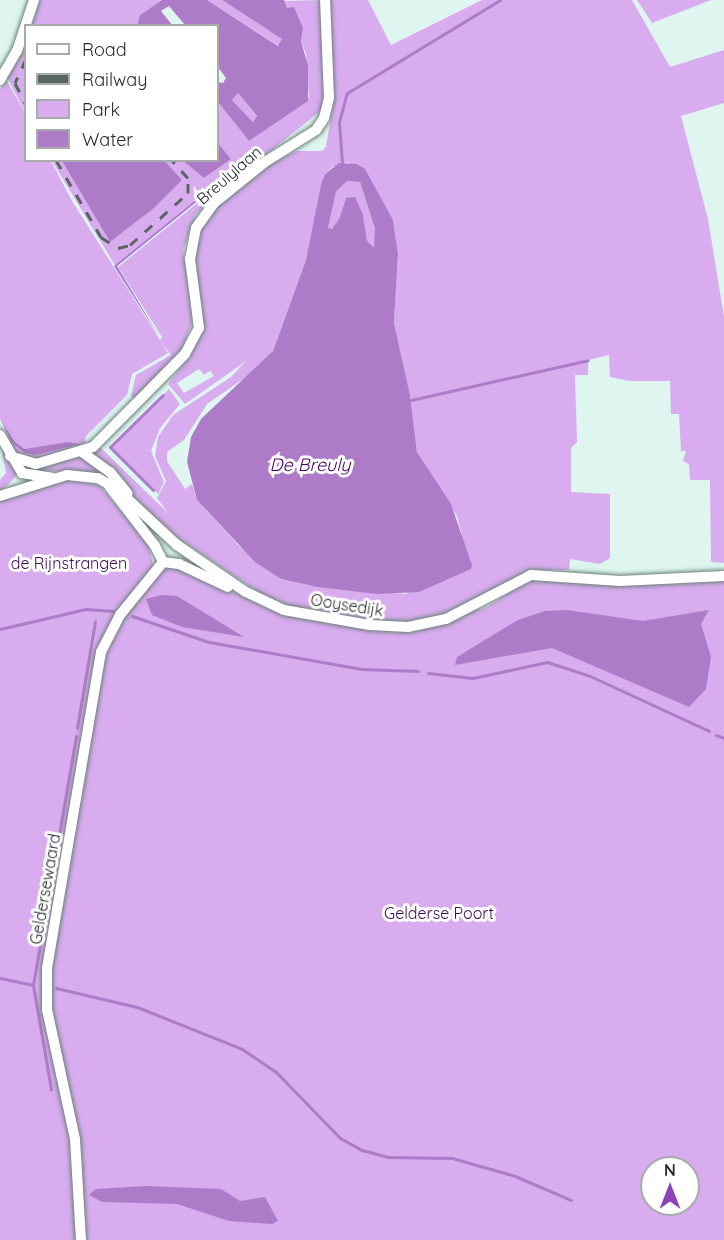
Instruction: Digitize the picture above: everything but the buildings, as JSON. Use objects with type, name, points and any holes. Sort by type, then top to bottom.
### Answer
[{"type":"street","points":[[26,24],[34,0]]},
{"type":"street","name":"Breulylaan","points":[[10,456],[36,464],[81,452],[100,442],[171,372],[197,336],[199,321],[190,248],[206,212],[265,162],[316,130],[324,118],[329,98],[325,0]]},
{"type":"street","points":[[0,80],[17,51],[24,30]]},
{"type":"street","points":[[0,435],[10,456],[22,473],[56,478]]},
{"type":"street","points":[[81,452],[119,480],[130,500]]},
{"type":"street","points":[[2,496],[22,473]]},
{"type":"street","name":"Ooysedijk","points":[[2,496],[56,478],[87,475],[107,483],[130,500],[177,545],[246,592],[284,610],[370,625],[408,627],[465,612],[507,585],[531,575],[620,581],[724,576]]},
{"type":"street","points":[[107,483],[155,546],[163,562],[179,564],[246,592]]},
{"type":"street","name":"Geldersewaard","points":[[81,1240],[75,1139],[47,1010],[47,968],[102,652],[120,615],[163,562]]},
{"type":"green space","points":[[40,0],[162,0],[140,15],[137,24],[32,24]]},
{"type":"green space","points":[[207,0],[222,0],[283,39],[279,46]]},
{"type":"green space","points":[[322,0],[326,88],[323,109],[212,198],[196,215],[183,250],[193,319],[182,351],[135,399],[131,396],[136,375],[171,355],[160,341],[168,353],[132,374],[127,395],[86,436],[84,446],[47,459],[24,458],[10,449],[0,424],[12,443],[27,454],[79,443],[25,449],[15,442],[0,419],[0,89],[7,81],[24,111],[24,162],[52,162],[72,201],[160,340],[162,337],[118,267],[206,196],[207,191],[202,187],[201,196],[116,267],[53,162],[63,162],[110,242],[153,209],[182,180],[166,162],[184,162],[204,178],[231,159],[219,144],[219,103],[249,141],[309,97],[306,54],[301,41],[303,28],[295,16],[295,9],[287,8],[283,1]]},
{"type":"green space","points":[[328,0],[368,0],[391,45],[482,0],[632,0],[670,67],[724,50],[724,103],[681,116],[708,219],[724,317],[724,563],[711,562],[710,480],[690,480],[689,464],[683,461],[686,451],[681,451],[679,414],[671,414],[670,381],[630,381],[610,377],[609,355],[588,360],[588,375],[575,375],[577,442],[571,448],[571,492],[610,494],[610,558],[600,564],[570,559],[569,570],[529,570],[465,608],[419,623],[380,623],[305,611],[271,601],[181,540],[96,473],[25,470],[17,460],[25,466],[38,467],[101,448],[168,513],[157,498],[166,481],[155,456],[158,437],[173,415],[231,377],[246,361],[185,404],[168,384],[191,354],[201,333],[202,308],[194,257],[200,231],[214,209],[262,169],[296,151],[322,151],[326,147],[333,104]],"holes":[[[348,162],[374,189],[393,220],[398,254],[394,323],[410,395],[417,452],[457,516],[462,535],[406,594],[317,587],[281,579],[240,547],[197,500],[192,484],[185,489],[167,461],[167,452],[184,440],[207,404],[256,370],[273,351],[306,260],[325,174],[332,167]],[[199,369],[204,375],[210,371],[214,376],[184,393],[177,383]]]},
{"type":"green space","points":[[637,0],[711,0],[652,23]]},
{"type":"green space","points":[[24,40],[24,110],[7,77]]},
{"type":"green space","points":[[238,93],[257,116],[253,122],[232,100]]},
{"type":"green space","points":[[347,181],[360,182],[375,229],[375,247],[367,241],[363,215],[346,198],[339,219],[332,229],[328,228],[336,192]]},
{"type":"green space","points":[[169,389],[180,404],[160,428],[151,451],[164,482],[158,494],[112,447]]},
{"type":"green space","points":[[0,439],[18,474],[0,493],[0,480],[6,473]]},
{"type":"green space","name":"Gelderse Poort","points":[[65,479],[99,485],[148,543],[154,569],[175,567],[279,611],[380,630],[485,608],[529,580],[724,580],[724,1240],[0,1240],[0,498]]},
{"type":"water","points":[[162,0],[207,0],[278,46],[282,39],[222,0],[284,0],[287,8],[294,7],[303,28],[301,41],[308,66],[308,101],[249,141],[219,103],[219,82],[223,83],[226,78],[219,68],[219,24],[184,24],[169,6],[161,11],[171,24],[137,24],[140,15]],"holes":[[[238,93],[257,116],[253,122],[232,100]]]},
{"type":"water","points":[[219,144],[231,159],[204,178],[184,162],[219,162]]},
{"type":"water","points":[[63,162],[166,162],[182,180],[153,209],[110,242]]},
{"type":"water","name":"De Breuly","points":[[339,163],[357,164],[365,169],[393,220],[398,254],[394,323],[410,395],[417,452],[451,504],[472,565],[471,569],[419,592],[377,594],[317,587],[281,579],[255,562],[197,500],[187,462],[191,437],[201,419],[273,351],[306,260],[325,174]],"holes":[[[347,181],[360,182],[375,229],[374,247],[367,241],[363,215],[355,197],[346,198],[339,219],[332,229],[328,228],[336,192]]]},
{"type":"water","points":[[202,195],[205,195],[117,266],[160,338],[114,266]]},
{"type":"water","points":[[0,419],[15,442],[25,449],[68,442],[80,444],[35,455],[25,453],[12,443]]},
{"type":"water","points":[[161,595],[177,596],[244,637],[182,627],[152,615],[146,599]]},
{"type":"water","points":[[567,610],[643,621],[709,610],[701,624],[711,657],[706,689],[689,707],[552,648],[455,665],[457,657],[518,620],[545,611]]},
{"type":"water","points":[[146,1186],[221,1189],[240,1201],[265,1197],[278,1221],[272,1224],[229,1221],[177,1204],[102,1202],[89,1195],[96,1189]]},
{"type":"waterway","points":[[342,163],[339,122],[347,93],[500,0]]},
{"type":"waterway","points":[[411,400],[588,360]]},
{"type":"waterway","points":[[153,490],[110,447],[163,395]]},
{"type":"waterway","points":[[0,629],[86,609],[113,611]]},
{"type":"waterway","points":[[132,616],[209,642],[362,669],[418,671]]},
{"type":"waterway","points":[[77,728],[95,622]]},
{"type":"waterway","points":[[428,673],[473,678],[547,662],[590,676],[709,731]]},
{"type":"waterway","points":[[716,735],[724,738]]},
{"type":"waterway","points":[[0,978],[33,985],[76,736]]},
{"type":"waterway","points":[[33,985],[51,1089]]},
{"type":"waterway","points":[[56,988],[137,1007],[242,1049],[276,1072],[340,1138],[362,1150],[389,1157],[452,1158],[515,1176],[571,1200]]},
{"type":"railway","points":[[24,63],[15,83],[24,101]]},
{"type":"railway","points":[[57,162],[101,237],[118,248],[130,245],[188,193],[188,178],[174,162]]},
{"type":"park label","name":"de Rijnstrangen","points":[[69,563]]}]
